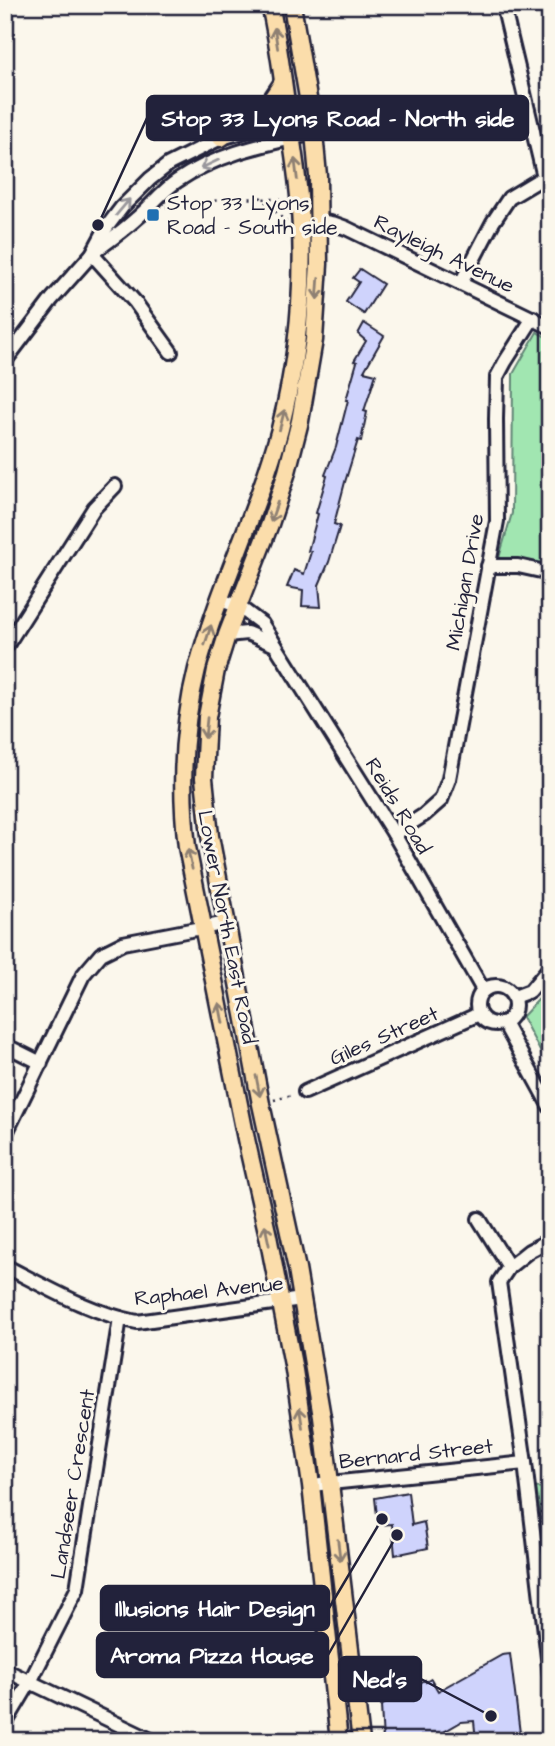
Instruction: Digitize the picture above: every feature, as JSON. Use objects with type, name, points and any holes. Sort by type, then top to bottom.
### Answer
[{"type":"main road","name":"Lower North East Road","points":[[270,5],[292,138],[300,209],[300,300],[295,352],[285,407],[272,456],[220,600],[194,685],[184,753],[183,805],[186,838],[294,1370],[311,1485],[339,1741]]},
{"type":"main road","name":"Lower North East Road","points":[[292,5],[314,133],[320,221],[316,324],[300,421],[275,509],[218,662],[205,738],[205,794],[209,836],[302,1299],[322,1417],[361,1741]]},
{"type":"main road","points":[[221,138],[271,100],[283,82]]},
{"type":"street","points":[[461,283],[493,222],[509,198],[547,176],[503,5]]},
{"type":"street","points":[[92,254],[106,228],[122,207],[169,164],[221,138],[311,116]]},
{"type":"street","points":[[5,361],[52,299],[92,254],[185,176],[245,149],[314,133]]},
{"type":"street","name":"Rayleigh Avenue","points":[[320,221],[346,228],[550,327]]},
{"type":"street","points":[[92,254],[135,302],[171,352]]},
{"type":"street","name":"Michigan Drive","points":[[394,834],[424,815],[441,800],[449,779],[497,521],[498,377],[533,318]]},
{"type":"street","points":[[5,648],[94,508],[115,486]]},
{"type":"street","points":[[488,566],[519,566],[550,573]]},
{"type":"street","name":"Reids Road","points":[[220,600],[238,606],[262,624],[394,834],[483,990]]},
{"type":"street","points":[[5,623],[16,631]]},
{"type":"street","points":[[227,635],[247,633],[275,645]]},
{"type":"street","points":[[5,1135],[83,975],[101,954],[123,943],[227,923]]},
{"type":"street","points":[[514,998],[530,991],[550,967]]},
{"type":"street","points":[[489,986],[509,989],[516,1004],[511,1018],[504,1023],[488,1023],[479,1014],[477,1004],[483,990],[489,986]]},
{"type":"street","name":"Giles Street","points":[[305,1092],[479,1014]]},
{"type":"street","points":[[504,1023],[550,1107]]},
{"type":"street","points":[[5,1045],[41,1063]]},
{"type":"street","points":[[479,1219],[509,1266]]},
{"type":"street","points":[[550,1240],[509,1266],[499,1282],[525,1463],[550,1675]]},
{"type":"street","name":"Raphael Avenue","points":[[5,1266],[90,1308],[120,1318],[145,1321],[302,1299]]},
{"type":"street","name":"Landseer Crescent","points":[[5,1724],[30,1682],[77,1589],[120,1318]]},
{"type":"street","name":"Bernard Street","points":[[311,1485],[525,1463]]},
{"type":"street","points":[[5,1670],[153,1741]]},
{"type":"path","points":[[165,208],[260,197],[288,200]]},
{"type":"path","points":[[260,197],[288,224]]},
{"type":"path","points":[[261,1104],[305,1092]]},
{"type":"path","points":[[538,1490],[550,1499]]},
{"type":"green space","points":[[537,332],[550,339],[550,568],[499,558],[512,513],[513,374]]},
{"type":"green space","points":[[550,987],[550,1070],[522,1017]]},
{"type":"green space","points":[[550,1486],[550,1575],[536,1488]]},
{"type":"building","points":[[360,269],[383,284],[364,314],[346,302],[359,282],[353,278]]},
{"type":"building","points":[[364,323],[384,336],[364,371],[376,374],[364,411],[367,412],[361,441],[358,440],[334,524],[340,526],[319,585],[321,607],[302,606],[303,590],[287,587],[294,570],[304,574],[311,552],[308,551],[318,514],[316,513],[348,400],[357,362],[354,361],[366,341],[358,334]]},
{"type":"building","points":[[408,1492],[412,1525],[424,1522],[428,1548],[395,1555],[392,1524],[378,1525],[375,1498]]},
{"type":"building","points":[[510,1654],[521,1741],[476,1741],[474,1721],[461,1722],[428,1741],[383,1741],[381,1706],[425,1680],[426,1682],[431,1679],[438,1691],[502,1655]]},
{"type":"place","name":"Stop 33 Lyons Road - South side","points":[[153,215]]},
{"type":"place","name":"Stop 33 Lyons Road - North side","points":[[98,225]]},
{"type":"place","name":"Illusions Hair Design","points":[[382,1519]]},
{"type":"place","name":"Aroma Pizza House","points":[[397,1535]]},
{"type":"place","name":"Ned's","points":[[491,1716]]}]
